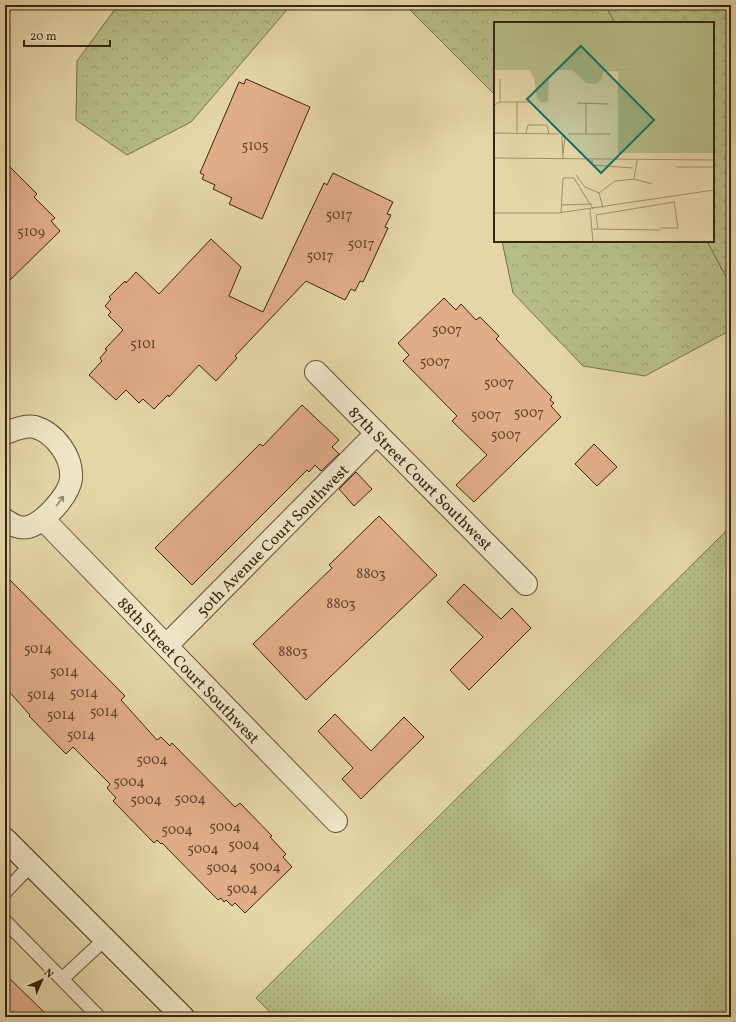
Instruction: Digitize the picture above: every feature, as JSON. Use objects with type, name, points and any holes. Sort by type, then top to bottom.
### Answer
[{"type":"street","name":"87th Street Court Southwest","points":[[316,372],[526,584]]},
{"type":"street","points":[[5,433],[22,427],[34,427],[57,440],[69,462],[71,478],[68,491],[56,507],[43,519],[29,527],[17,527],[5,520]]},
{"type":"street","name":"50th Avenue Court Southwest","points":[[166,646],[377,433]]},
{"type":"street","name":"88th Street Court Southwest","points":[[43,519],[336,821]]},
{"type":"street","points":[[5,839],[183,1017]]},
{"type":"lane","points":[[5,892],[31,865]]},
{"type":"lane","points":[[5,921],[99,1017]]},
{"type":"lane","points":[[62,979],[105,939]]},
{"type":"green space","points":[[118,5],[291,5],[191,122],[127,155],[76,120],[77,61]]},
{"type":"green space","points":[[405,5],[605,5],[614,22],[494,22],[494,94]]},
{"type":"green space","points":[[605,5],[731,5],[731,286],[708,242],[714,242],[714,22],[614,22]]},
{"type":"green space","points":[[502,242],[708,242],[731,286],[731,333],[729,331],[645,376],[583,366],[513,293]]},
{"type":"green space","points":[[731,526],[731,1017],[275,1017],[256,998]]},
{"type":"building","points":[[246,79],[310,107],[262,219],[229,204],[232,198],[213,189],[215,185],[202,179],[204,175],[200,173],[239,82],[244,84]]},
{"type":"building","points":[[5,162],[37,194],[34,197],[55,218],[51,221],[60,231],[5,285]]},
{"type":"building","points":[[333,173],[393,202],[387,214],[391,215],[385,227],[388,228],[363,282],[360,281],[355,291],[351,289],[345,300],[306,281],[235,356],[237,358],[216,381],[199,365],[169,397],[168,395],[154,409],[143,399],[139,403],[126,390],[116,400],[89,375],[102,361],[100,358],[107,350],[105,349],[123,330],[108,315],[111,312],[105,306],[111,299],[109,297],[125,281],[126,283],[136,272],[159,294],[211,239],[241,267],[229,296],[263,312],[324,183],[327,185]]},
{"type":"building","points":[[444,298],[456,310],[461,304],[476,320],[480,317],[499,336],[496,339],[552,397],[550,400],[554,403],[551,406],[561,417],[474,502],[456,485],[487,455],[452,421],[457,416],[403,361],[409,355],[398,343]]},
{"type":"building","points":[[302,405],[339,440],[332,447],[339,454],[321,471],[315,465],[309,472],[307,470],[192,585],[155,548],[260,444],[263,446]]},
{"type":"building","points":[[594,444],[617,467],[597,486],[575,464]]},
{"type":"building","points":[[356,472],[372,489],[354,506],[339,489]]},
{"type":"building","points":[[379,516],[437,575],[306,700],[253,644],[332,568],[329,565]]},
{"type":"building","points":[[5,575],[125,696],[121,700],[157,740],[161,737],[170,746],[172,743],[235,807],[240,803],[272,836],[270,837],[286,854],[283,857],[292,867],[245,913],[235,903],[232,906],[226,900],[224,902],[221,898],[218,900],[162,843],[161,844],[157,840],[154,843],[113,801],[116,798],[107,788],[110,784],[73,747],[66,754],[29,716],[30,715],[5,687]]},
{"type":"building","points":[[464,584],[501,619],[512,608],[531,628],[469,690],[450,670],[483,637],[447,602]]},
{"type":"building","points":[[335,714],[371,751],[404,717],[424,737],[361,799],[342,779],[353,768],[318,731]]},
{"type":"building","points":[[5,974],[49,1017],[5,1017]]}]
